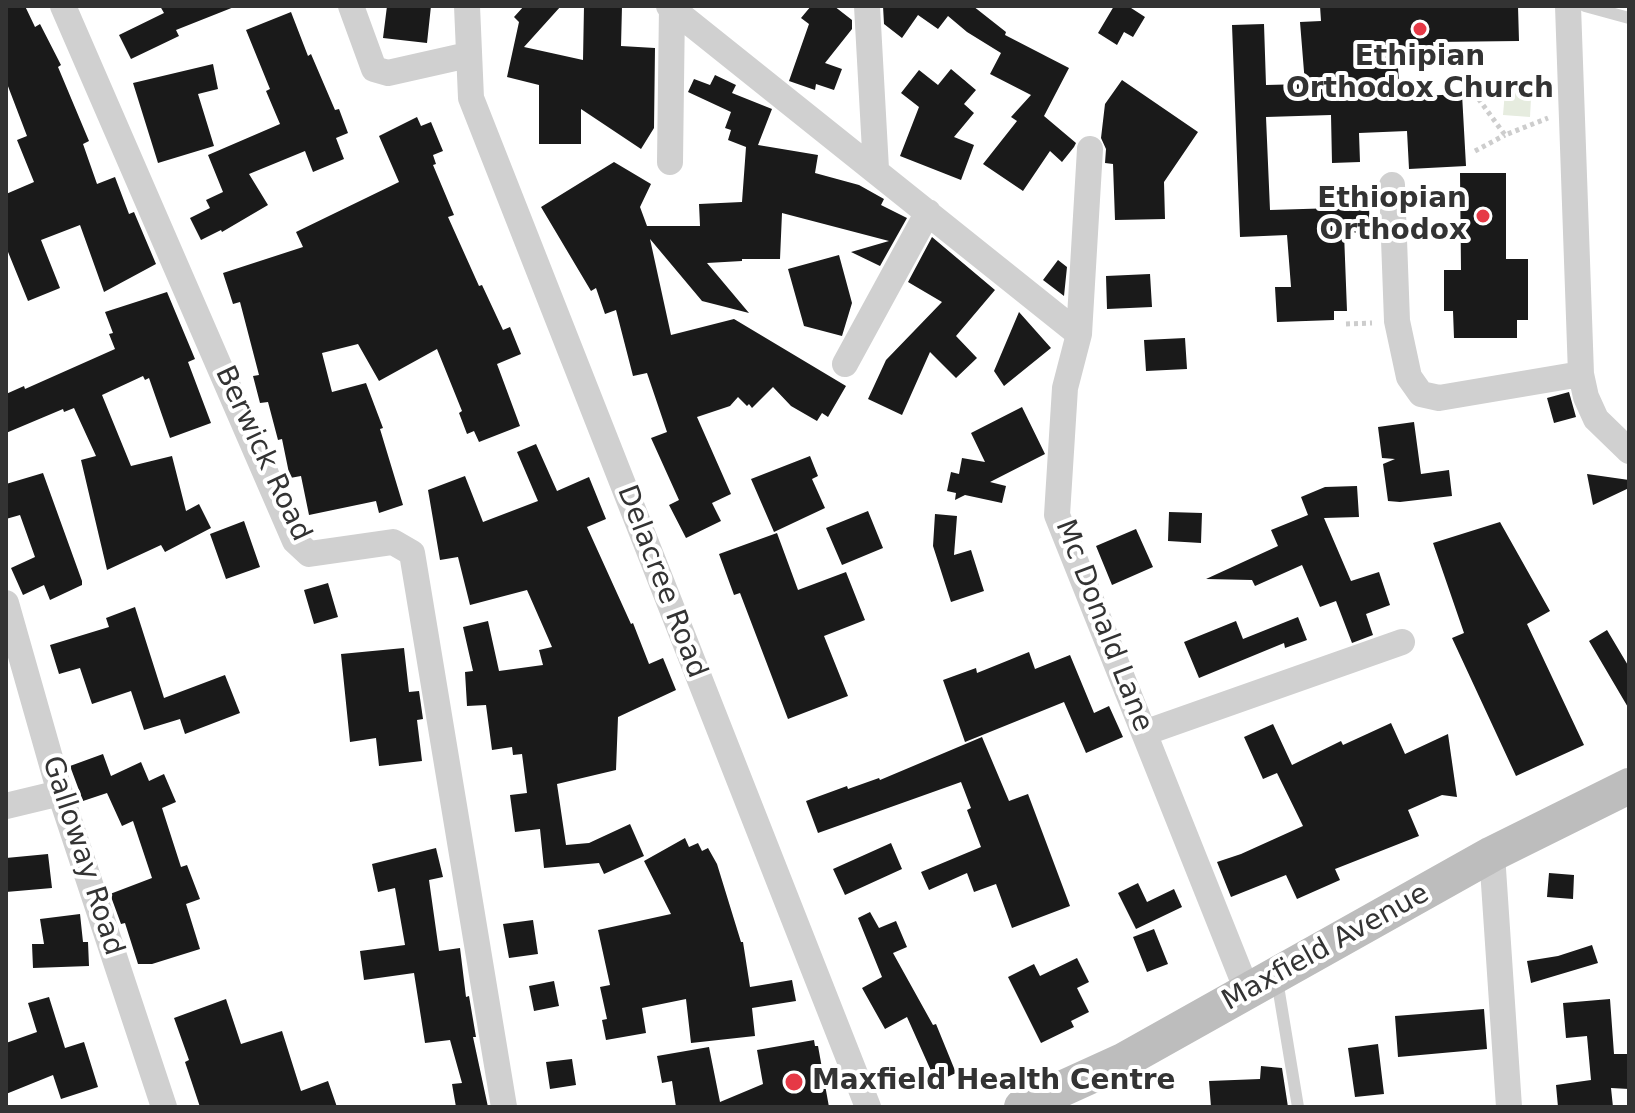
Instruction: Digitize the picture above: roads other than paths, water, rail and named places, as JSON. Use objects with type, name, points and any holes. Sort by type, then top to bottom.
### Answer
[{"type":"main road","name":"Maxfield Avenue","points":[[1022,1107],[1123,1061],[1492,854],[1629,786]]},
{"type":"street","name":"Berwick Road","points":[[63,6],[295,541],[309,554],[393,542],[412,553],[504,1107]]},
{"type":"street","points":[[351,6],[374,69],[388,73],[468,55]]},
{"type":"street","name":"Delacree Road","points":[[467,6],[471,98],[868,1107]]},
{"type":"street","points":[[867,6],[876,169]]},
{"type":"street","points":[[1568,6],[1581,374],[1586,397],[1596,419],[1629,451]]},
{"type":"street","points":[[671,7],[1079,334]]},
{"type":"street","points":[[670,162],[671,7]]},
{"type":"street","name":"Mc Donald Lane","points":[[1090,149],[1079,334],[1065,388],[1057,515],[1144,733],[1263,985]]},
{"type":"street","points":[[1392,185],[1397,321],[1409,377],[1421,394],[1439,398],[1581,374]]},
{"type":"street","points":[[845,364],[928,212]]},
{"type":"street","name":"Galloway Road","points":[[6,603],[60,793],[164,1107]]},
{"type":"street","points":[[1144,733],[1402,642]]},
{"type":"street","points":[[6,806],[60,793]]},
{"type":"street","points":[[1492,854],[1509,1107]]},
{"type":"lane","points":[[1585,6],[1629,18]]},
{"type":"lane","points":[[1263,985],[1298,1107]]},
{"type":"place","name":"Ethipian Orthodox Church","points":[[1420,29]]},
{"type":"place","name":"Ethiopian Orthodox","points":[[1483,216]]},
{"type":"place","name":"Maxfield Health Centre","points":[[794,1082]]}]
